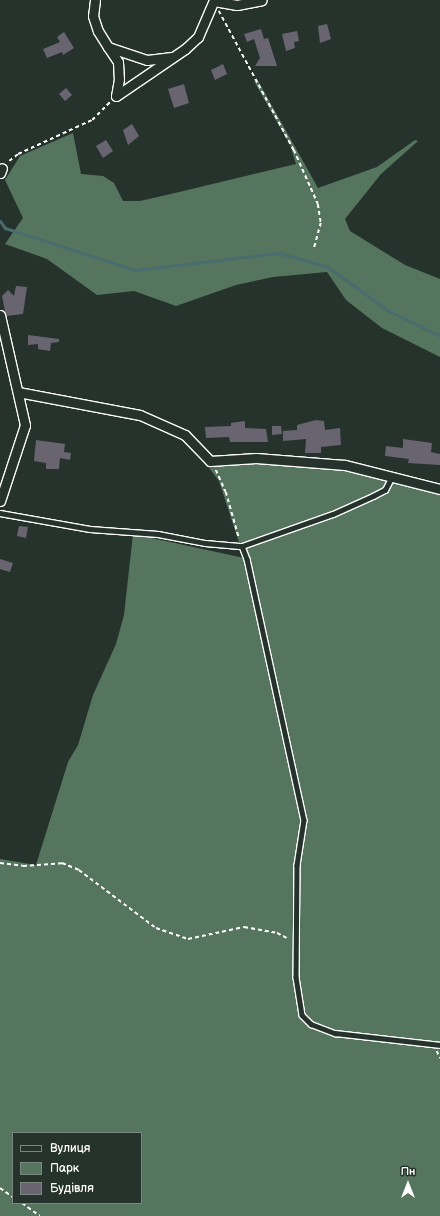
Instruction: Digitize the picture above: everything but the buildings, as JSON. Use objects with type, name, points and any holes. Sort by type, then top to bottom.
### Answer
[{"type":"street","points":[[95,0],[93,16],[98,31],[118,62],[119,79],[116,96]]},
{"type":"street","points":[[116,96],[142,76],[175,57],[198,37],[214,0],[237,5],[262,0]]},
{"type":"street","points":[[108,47],[147,60],[175,57]]},
{"type":"street","points":[[0,315],[25,425],[0,501]]},
{"type":"street","points":[[18,392],[140,415],[185,435],[210,461],[256,458],[346,465],[391,478],[440,489]]},
{"type":"lane","points":[[0,513],[90,529],[158,534],[205,543],[242,546],[333,514],[366,499],[385,490],[391,478]]},
{"type":"lane","points":[[242,546],[247,559],[304,820],[297,866],[296,943],[296,977],[302,1015],[311,1024],[335,1033],[440,1045]]},
{"type":"path","points":[[214,0],[294,150],[318,204],[321,223],[314,249]]},
{"type":"path","points":[[1,170],[18,154],[92,120],[116,96]]},
{"type":"path","points":[[210,461],[226,492],[242,546]]},
{"type":"path","points":[[0,863],[23,866],[62,863],[79,870],[156,928],[188,939],[244,927],[277,933],[296,943]]},
{"type":"path","points":[[0,1188],[12,1196]]},
{"type":"path","points":[[23,1204],[40,1216]]},
{"type":"green space","points":[[257,79],[318,188],[377,167],[415,140],[418,141],[381,174],[345,219],[350,231],[405,265],[440,279],[440,357],[382,328],[346,300],[327,272],[273,277],[236,285],[176,306],[134,291],[97,295],[47,259],[5,244],[23,218],[5,180],[20,156],[73,133],[81,174],[103,176],[114,183],[123,201],[140,201],[296,164],[290,145],[254,81]]},
{"type":"green space","points":[[194,448],[212,457],[356,464],[440,485],[440,1216],[0,1216],[0,859],[36,865],[68,762],[78,745],[93,695],[116,644],[124,615],[133,534],[244,558],[219,481]]},
{"type":"waterway","points":[[0,221],[5,228],[135,270],[279,253],[328,267],[387,310],[440,336]]}]
